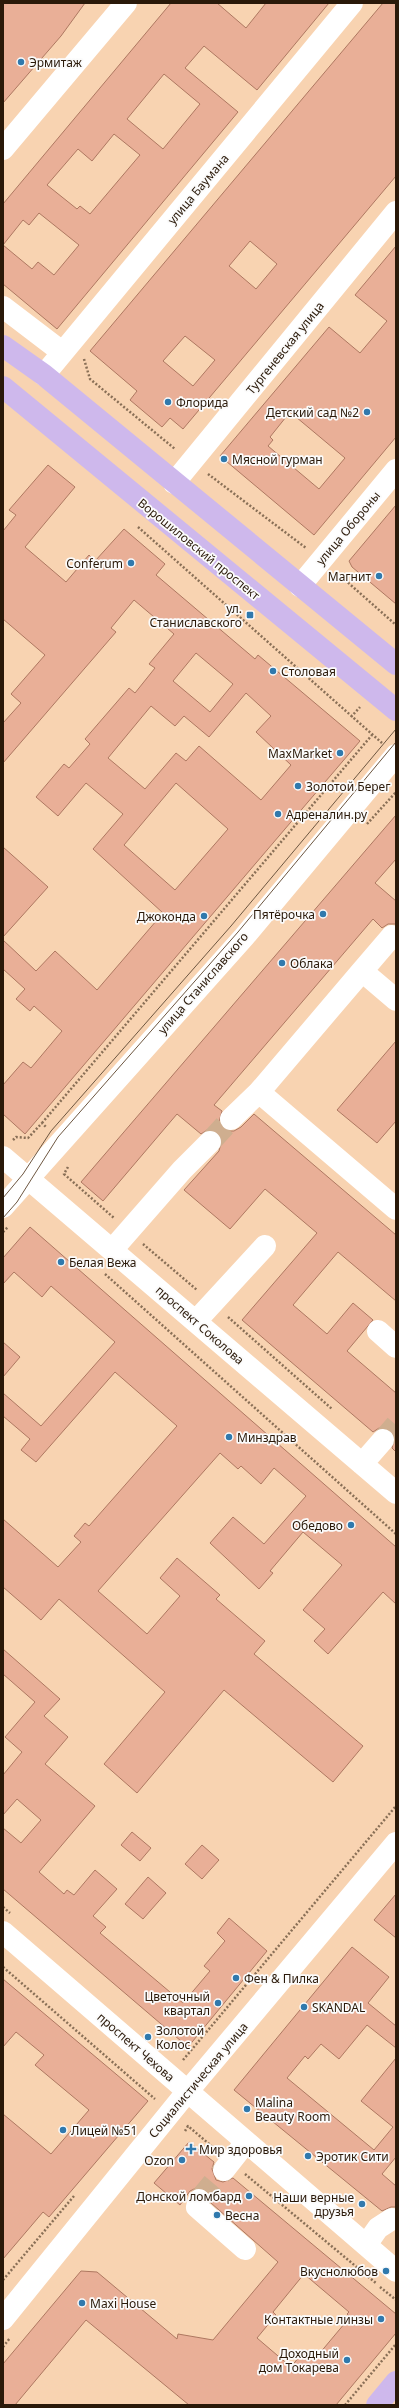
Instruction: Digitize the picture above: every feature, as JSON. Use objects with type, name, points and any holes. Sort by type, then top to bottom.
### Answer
[{"type":"main road","points":[[3,346],[44,376],[396,664]]},
{"type":"main road","name":"Ворошиловский проспект","points":[[3,388],[396,710]]},
{"type":"main road","points":[[377,2405],[396,2382]]},
{"type":"street","points":[[3,149],[126,3]]},
{"type":"street","name":"улица Баумана","points":[[44,376],[352,3]]},
{"type":"street","name":"Тургеневская улица","points":[[174,483],[396,212]]},
{"type":"street","points":[[3,307],[66,348]]},
{"type":"street","name":"улица Обороны","points":[[300,586],[396,470]]},
{"type":"street","name":"улица Станиславского","points":[[3,1207],[30,1179],[244,937],[391,751]]},
{"type":"street","points":[[231,1120],[259,1092],[392,936]]},
{"type":"street","points":[[362,971],[396,1000]]},
{"type":"street","points":[[259,1092],[396,1209]]},
{"type":"street","points":[[112,1250],[182,1170],[210,1142]]},
{"type":"street","name":"проспект Соколова","points":[[3,1157],[396,1493]]},
{"type":"street","points":[[196,1322],[265,1246]]},
{"type":"street","points":[[378,1331],[396,1347]]},
{"type":"street","points":[[362,1464],[383,1440]]},
{"type":"street","name":"Социалистическая улица","points":[[3,2319],[171,2112],[195,2098],[396,1843]]},
{"type":"street","name":"проспект Чехова","points":[[3,1932],[396,2271]]},
{"type":"street","points":[[224,2170],[246,2142]]},
{"type":"street","points":[[199,2200],[197,2207],[245,2249]]},
{"type":"street","points":[[366,2245],[378,2228],[392,2219]]},
{"type":"path","points":[[66,348],[85,360],[90,379],[192,462],[322,559],[396,625]]},
{"type":"path","points":[[135,524],[391,751]]},
{"type":"path","points":[[42,1123],[372,735]]},
{"type":"path","points":[[102,1271],[396,1534]]},
{"type":"path","points":[[320,1898],[396,1806]]},
{"type":"path","points":[[3,1967],[188,2126],[195,2098]]},
{"type":"path","points":[[345,2405],[396,2344]]},
{"type":"building","points":[[3,3],[85,3],[61,36],[3,103]]},
{"type":"building","points":[[171,3],[217,3],[246,28],[266,3],[329,3],[257,90],[204,46],[185,68],[238,112],[57,329],[3,284],[3,245],[3,204]],"holes":[[[164,74],[200,104],[163,149],[127,119]],[[114,134],[140,155],[90,214],[80,206],[77,209],[47,185],[78,149],[92,161]],[[39,213],[79,245],[54,275],[38,262],[32,269],[3,245],[23,220],[29,225]]]},
{"type":"building","points":[[383,3],[396,3],[396,176],[183,429],[170,418],[162,427],[130,400],[137,391],[90,351]],"holes":[[[250,241],[277,264],[256,289],[229,266]],[[185,336],[215,360],[193,386],[163,361]]]},
{"type":"building","points":[[396,246],[396,437],[314,535],[220,456],[329,327],[360,353],[387,321],[355,295]],"holes":[[[290,412],[345,458],[319,489],[268,446],[273,440],[270,437]]]},
{"type":"building","points":[[48,465],[75,487],[25,547],[66,582],[89,555],[95,561],[124,529],[165,564],[156,575],[255,659],[258,655],[360,741],[25,1134],[3,1114],[3,1085],[23,1062],[31,1068],[62,1031],[34,1006],[30,1011],[16,999],[25,989],[3,969],[3,940],[36,971],[55,951],[97,990],[163,913],[93,849],[123,814],[86,783],[58,816],[36,797],[64,764],[69,768],[90,744],[85,739],[129,688],[135,693],[155,668],[149,664],[174,634],[134,600],[111,628],[116,632],[3,763],[3,723],[21,703],[11,694],[45,655],[3,619],[3,531],[16,515],[9,510]],"holes":[[[196,653],[233,684],[210,712],[173,681]],[[246,693],[271,716],[256,732],[291,765],[261,800],[199,746],[186,761],[176,753],[145,789],[108,758],[151,706],[175,726],[184,716],[209,737]],[[176,783],[228,829],[175,890],[124,845]]]},
{"type":"building","points":[[396,505],[396,604],[352,567],[349,561]]},
{"type":"building","points":[[396,815],[396,859],[375,883],[396,901],[396,924],[388,924],[382,928],[373,919],[214,1105],[222,1111],[219,1122],[228,1131],[234,1131],[241,1127],[254,1114],[396,1235],[396,1301],[338,1252],[293,1305],[327,1334],[353,1303],[373,1320],[347,1351],[396,1393],[396,1452],[392,1448],[395,1436],[391,1430],[379,1428],[373,1432],[242,1320],[317,1233],[265,1189],[230,1229],[184,1190],[219,1151],[222,1139],[219,1133],[207,1130],[201,1134],[177,1114],[103,1201],[81,1182]]},
{"type":"building","points":[[3,847],[48,887],[3,937]]},
{"type":"building","points":[[396,1041],[396,1121],[377,1143],[337,1110]]},
{"type":"building","points":[[30,1227],[396,1547],[396,1604],[383,1592],[328,1654],[314,1641],[325,1629],[303,1610],[342,1565],[303,1532],[270,1571],[273,1573],[259,1589],[210,1543],[233,1517],[264,1544],[306,1496],[274,1468],[261,1484],[241,1466],[238,1469],[220,1453],[98,1591],[147,1634],[180,1596],[160,1578],[177,1558],[220,1595],[216,1599],[265,1641],[254,1654],[363,1746],[333,1782],[224,1690],[137,1793],[104,1764],[165,1692],[59,1599],[41,1620],[3,1587],[3,1519],[58,1567],[81,1542],[74,1536],[85,1523],[89,1526],[177,1426],[115,1372],[36,1462],[21,1450],[30,1439],[3,1416],[3,1393],[41,1426],[115,1342],[51,1286],[42,1297],[14,1272],[3,1284],[3,1258]]},
{"type":"building","points":[[3,1342],[20,1357],[3,1377]]},
{"type":"building","points":[[3,1649],[60,1699],[44,1716],[68,1737],[45,1764],[95,1806],[39,1872],[64,1894],[67,1890],[74,1895],[95,1870],[117,1889],[93,1916],[106,1927],[100,1933],[183,2003],[210,1971],[204,1966],[225,1941],[217,1933],[229,1918],[267,1951],[188,2047],[3,1889],[3,1828],[21,1843],[41,1820],[17,1799],[3,1815],[3,1775],[22,1752],[5,1737],[35,1702],[3,1674]]},
{"type":"building","points":[[132,1832],[151,1848],[140,1861],[121,1845]]},
{"type":"building","points":[[202,1845],[219,1860],[202,1879],[185,1864]]},
{"type":"building","points":[[148,1877],[166,1893],[143,1919],[125,1904]]},
{"type":"building","points":[[396,1894],[396,1938],[374,1920]]},
{"type":"building","points":[[352,1947],[389,1977],[368,2003],[396,2026],[396,2048],[367,2025],[339,2059],[321,2044],[308,2059],[305,2056],[287,2078],[374,2150],[393,2127],[361,2101],[396,2058],[396,2157],[382,2174],[396,2186],[396,2207],[391,2207],[382,2211],[234,2090]]},
{"type":"building","name":"Лицей №51","points":[[3,1979],[148,2101],[49,2217],[43,2212],[3,2259],[3,2114],[51,2154],[89,2110],[35,2065],[44,2055],[16,2032],[3,2047]]},
{"type":"building","points":[[189,2142],[214,2162],[212,2169],[216,2180],[223,2182],[233,2178],[396,2314],[396,2333],[336,2405],[189,2405],[86,2320],[15,2405],[3,2405],[3,2364],[81,2271],[97,2272],[177,2339],[178,2334],[213,2340],[278,2262],[211,2203],[208,2191],[196,2188],[190,2191],[180,2205],[154,2183]],"holes":[[[304,2274],[349,2312],[347,2314],[350,2317],[314,2360],[303,2352],[291,2367],[257,2338],[276,2315],[273,2312]]]},
{"type":"tunnel","points":[[210,1142],[231,1119]]},
{"type":"tunnel","points":[[383,1440],[396,1425]]},
{"type":"tunnel","points":[[199,2200],[224,2170]]},
{"type":"tram line","points":[[3,1198],[23,1174],[51,1131],[231,926],[396,729]]},
{"type":"tram line","points":[[3,1218],[17,1202],[58,1137],[238,932],[396,742]]},
{"type":"place","name":"Эрмитаж","points":[[21,62]]},
{"type":"place","name":"Флорида","points":[[168,402]]},
{"type":"place","name":"Детский сад №2","points":[[367,412]]},
{"type":"place","name":"Мясной гурман","points":[[224,459]]},
{"type":"place","name":"Conferum","points":[[131,563]]},
{"type":"place","name":"Магнит","points":[[379,576]]},
{"type":"place","name":"ул. Станиславского","points":[[250,615]]},
{"type":"place","name":"Столовая","points":[[273,671]]},
{"type":"place","name":"MaxMarket","points":[[340,753]]},
{"type":"place","name":"Золотой Берег","points":[[298,786]]},
{"type":"place","name":"Адреналин.ру","points":[[278,814]]},
{"type":"place","name":"Пятёрочка","points":[[323,914]]},
{"type":"place","name":"Джоконда","points":[[204,916]]},
{"type":"place","name":"Облака","points":[[282,963]]},
{"type":"place","name":"Белая Вежа","points":[[61,1262]]},
{"type":"place","name":"Минздрав","points":[[229,1437]]},
{"type":"place","name":"Обедово","points":[[351,1525]]},
{"type":"place","name":"Фен & Пилка","points":[[236,1978]]},
{"type":"place","name":"Цветочный квартал","points":[[218,2003]]},
{"type":"place","name":"SKANDAL","points":[[304,2007]]},
{"type":"place","name":"Золотой Колос","points":[[148,2037]]},
{"type":"place","name":"Malina Beauty Room","points":[[247,2109]]},
{"type":"place","name":"Лицей №51","points":[[63,2130]]},
{"type":"place","name":"Мир здоровья","points":[[191,2149]]},
{"type":"place","name":"Эротик Сити","points":[[308,2156]]},
{"type":"place","name":"Ozon","points":[[182,2160]]},
{"type":"place","name":"Донской ломбард","points":[[249,2196]]},
{"type":"place","name":"Наши верные друзья","points":[[362,2204]]},
{"type":"place","name":"Весна","points":[[217,2215]]},
{"type":"place","name":"Вкуснолюбов","points":[[386,2271]]},
{"type":"place","name":"Maxi House","points":[[82,2303]]},
{"type":"place","name":"Контактные линзы","points":[[381,2319]]},
{"type":"place","name":"Доходный дом Токарева","points":[[347,2360]]}]
